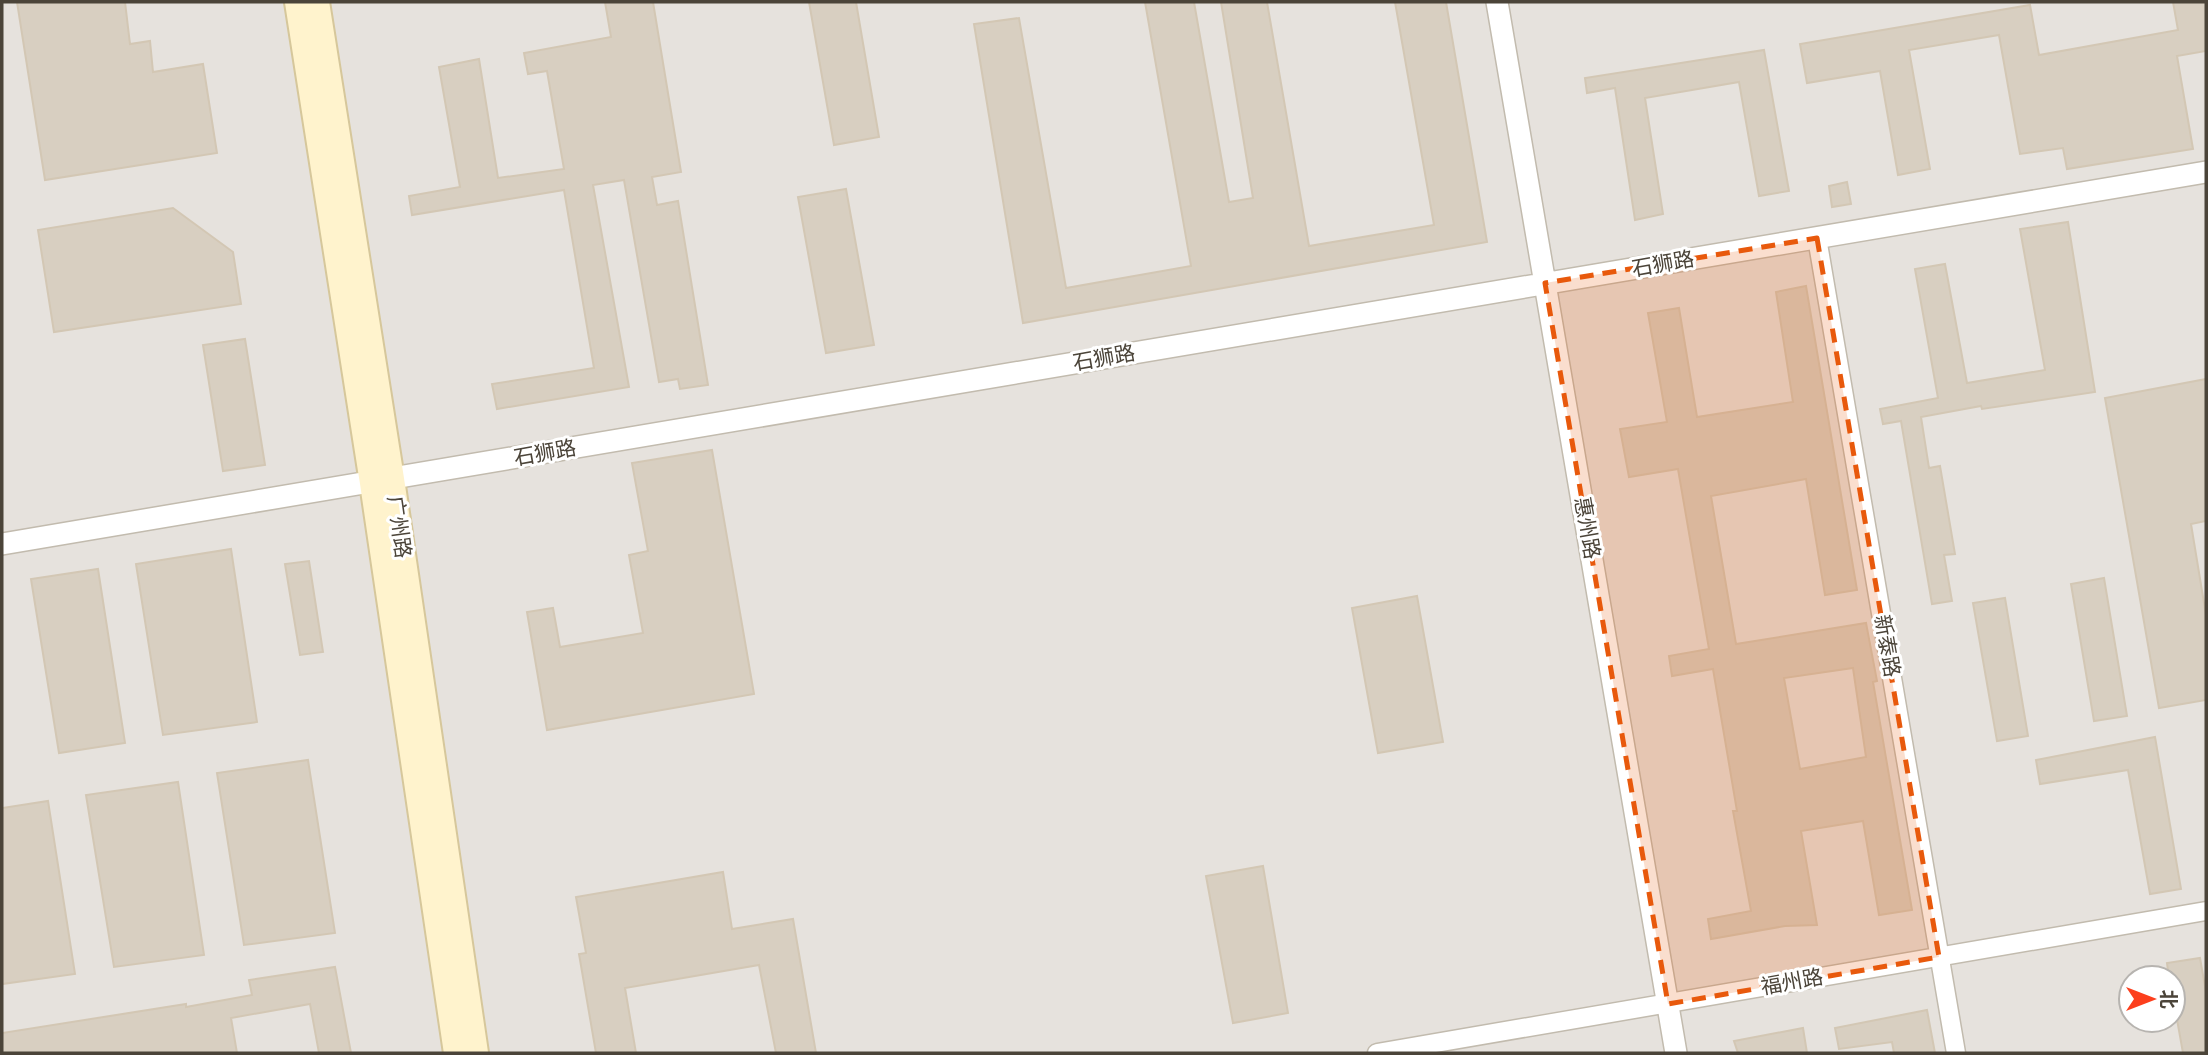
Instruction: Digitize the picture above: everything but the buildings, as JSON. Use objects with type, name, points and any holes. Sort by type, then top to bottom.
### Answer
[{"type":"main road","name":"广州路","points":[[297,2],[382,481],[476,1053]]},
{"type":"main road","name":"广州路","points":[[317,2],[456,1053]]},
{"type":"street","name":"惠州路","points":[[1497,2],[1676,1053]]},
{"type":"street","name":"石狮路","points":[[2,544],[2206,172]]},
{"type":"street","name":"新泰路","points":[[1817,238],[1956,1053]]},
{"type":"street","name":"福州路","points":[[1377,1053],[2206,911]]},
{"type":"highlighted area","points":[[1817,238],[1939,957],[1668,1004],[1545,283]]},
{"type":"shaded area","points":[[2,2],[2206,2],[2206,1053],[2,1053]]}]
